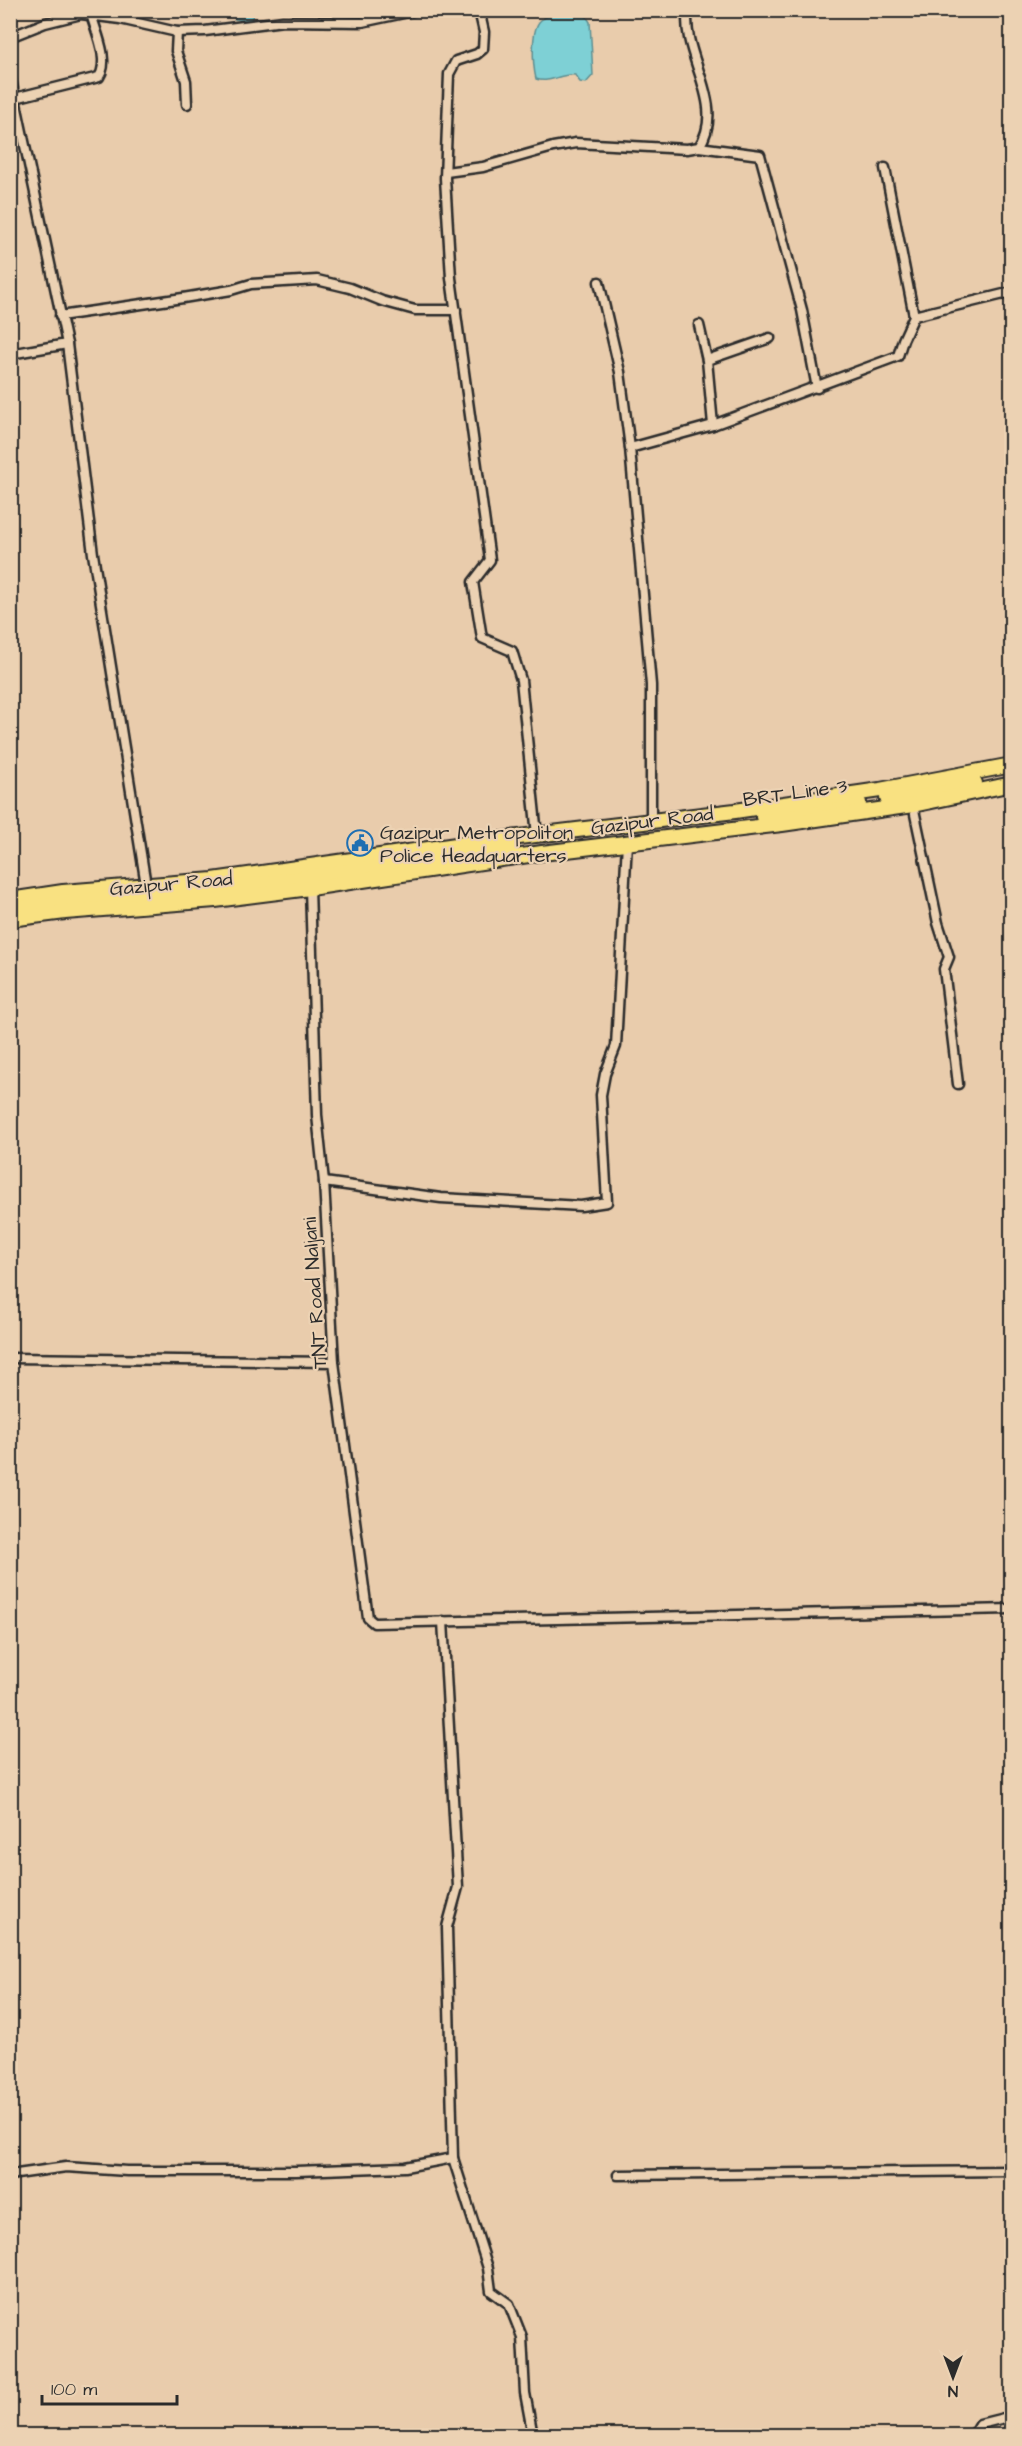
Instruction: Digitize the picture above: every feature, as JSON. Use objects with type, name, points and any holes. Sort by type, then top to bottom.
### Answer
[{"type":"main road","name":"Gazipur Road","points":[[10,900],[63,892],[213,880],[651,821],[880,790],[1011,765]]},
{"type":"main road","name":"BRT Line 3","points":[[10,910],[64,902],[215,890],[547,843],[788,813],[1011,776]]},
{"type":"main road","name":"Gazipur Road","points":[[10,919],[65,912],[215,900],[310,888],[627,842],[782,824],[913,805],[1011,784]]},
{"type":"street","points":[[10,37],[60,18],[81,14],[106,13],[177,32],[205,31],[283,21],[362,22],[418,10]]},
{"type":"street","points":[[479,10],[484,32],[483,49],[477,54],[456,61],[449,74],[446,172],[451,278],[490,560],[474,582],[475,593],[482,638],[512,651],[521,680],[537,835]]},
{"type":"street","points":[[688,10],[687,33],[704,80],[706,98],[706,131],[699,147]]},
{"type":"street","points":[[15,98],[99,77],[104,70],[104,62],[91,14]]},
{"type":"street","points":[[177,32],[176,51],[186,81],[187,104]]},
{"type":"street","points":[[10,75],[67,344],[93,554],[146,885]]},
{"type":"street","points":[[446,172],[483,167],[553,147],[576,143],[687,149],[699,147],[760,155],[802,310],[817,388]]},
{"type":"street","points":[[630,448],[713,425],[897,358],[914,316],[885,168]]},
{"type":"street","points":[[60,316],[212,293],[251,284],[317,280],[350,288],[382,301],[415,310],[456,310]]},
{"type":"street","points":[[599,282],[620,372],[630,448],[651,685],[651,821]]},
{"type":"street","points":[[914,316],[1011,292]]},
{"type":"street","points":[[699,325],[707,360],[713,425]]},
{"type":"street","points":[[707,360],[770,338]]},
{"type":"street","points":[[10,354],[67,344]]},
{"type":"street","points":[[913,805],[938,923],[949,957],[944,969],[958,1084]]},
{"type":"street","points":[[324,1182],[441,1198],[581,1206],[607,1202],[601,1095],[605,1074],[616,1046],[627,842]]},
{"type":"street","name":"TNT Road Naljani","points":[[310,888],[317,1115],[324,1182],[334,1362],[368,1617],[374,1623],[1011,1609]]},
{"type":"street","points":[[10,1358],[334,1362]]},
{"type":"street","points":[[444,1621],[458,1887],[447,1928],[453,2158],[488,2268],[491,2290],[509,2304],[522,2337],[525,2393],[533,2436]]},
{"type":"street","points":[[10,2175],[66,2167],[127,2171],[307,2171],[405,2167],[453,2158]]},
{"type":"street","points":[[618,2175],[1011,2171]]},
{"type":"street","points":[[973,2436],[980,2424],[1011,2416]]},
{"type":"water","points":[[233,10],[255,11],[251,20],[235,19]]},
{"type":"water","points":[[563,11],[583,11],[590,22],[593,75],[586,83],[580,82],[575,75],[546,80],[536,79],[533,48],[535,31],[541,20]]},
{"type":"place","name":"Gazipur Metropoliton Police Headquarters","points":[[360,843]]}]
